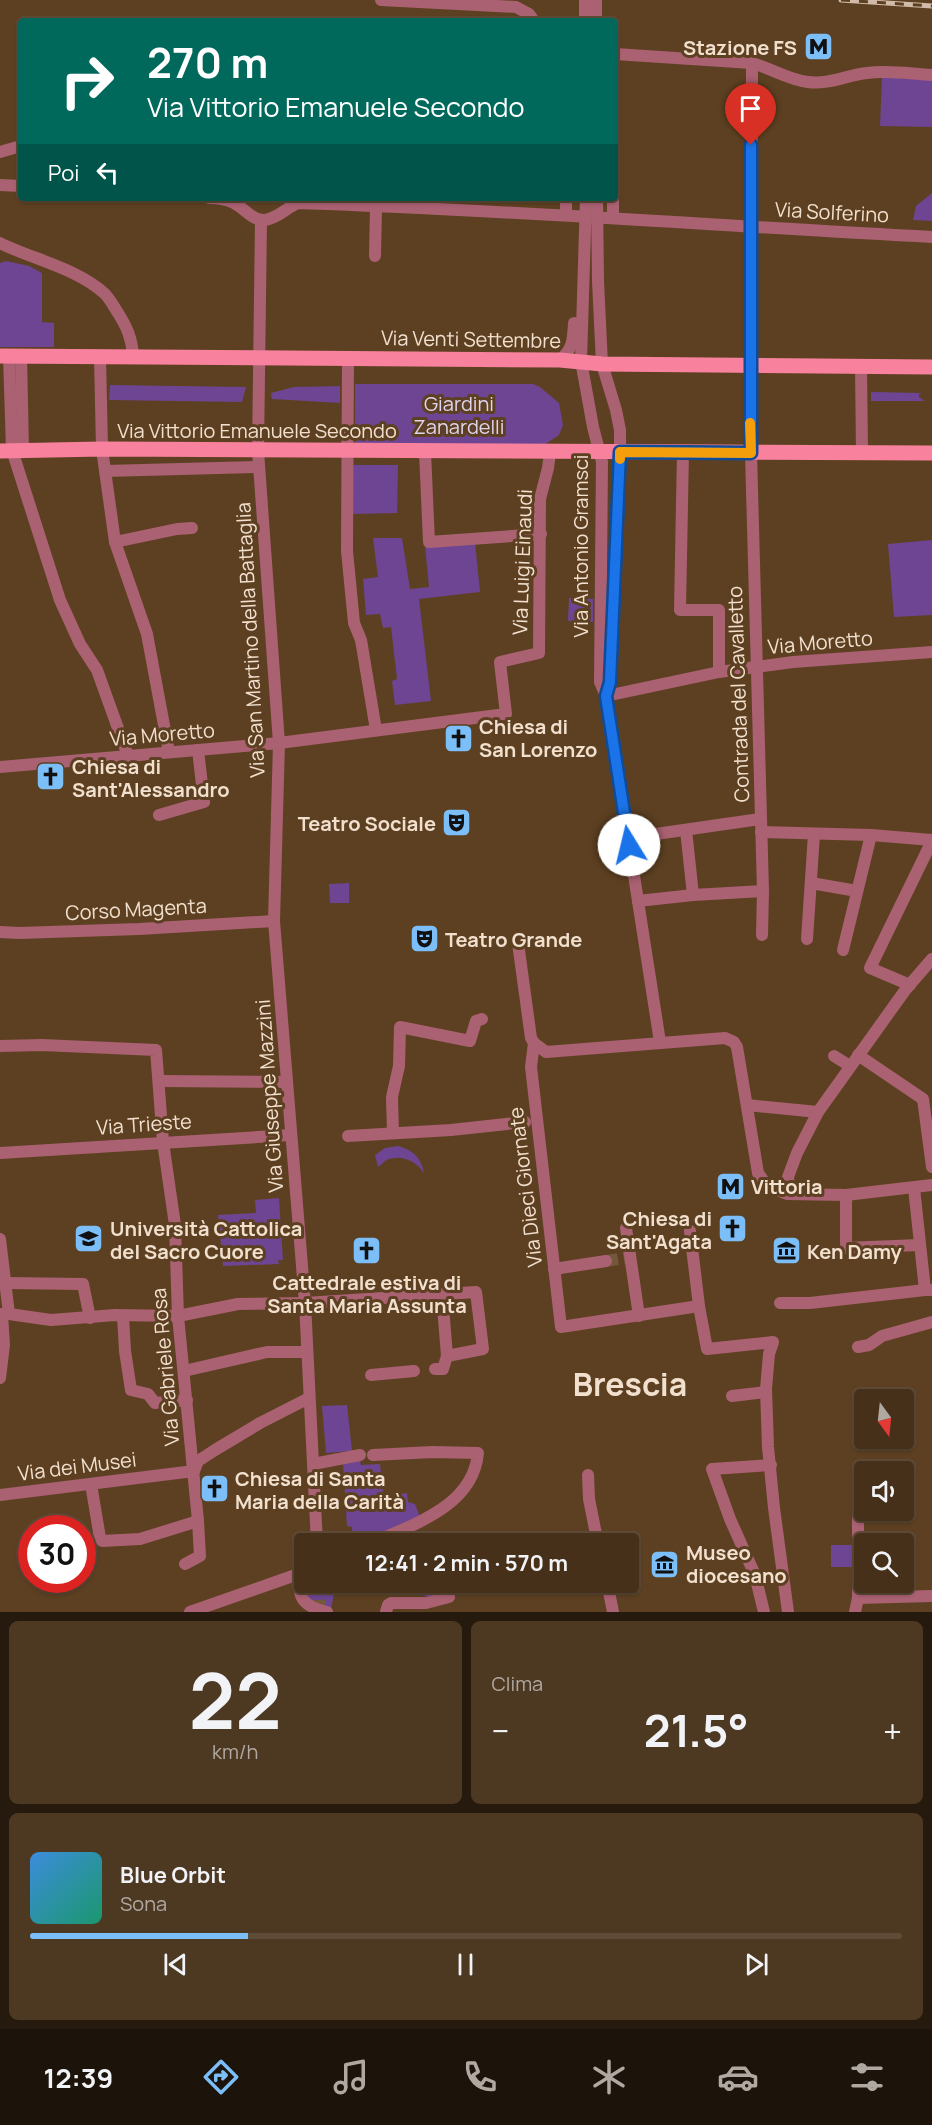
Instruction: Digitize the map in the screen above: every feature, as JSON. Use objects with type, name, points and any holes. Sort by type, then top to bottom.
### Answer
[{"type":"main road","name":"Via Venti Settembre","points":[[10,356],[560,360],[602,364],[932,367]]},
{"type":"main road","name":"Via Vittorio Emanuele Secondo","points":[[12,450],[932,453]]},
{"type":"street","points":[[381,0],[516,7],[532,18]]},
{"type":"street","points":[[585,0],[585,18]]},
{"type":"street","points":[[596,0],[596,18]]},
{"type":"street","points":[[618,54],[752,63],[768,67],[790,78],[808,82],[824,83],[876,72],[932,75]]},
{"type":"street","name":"Contrada del Cavalletto","points":[[752,63],[750,366],[760,819],[764,891],[762,935]]},
{"type":"street","points":[[0,152],[18,147]]},
{"type":"street","points":[[0,185],[18,186]]},
{"type":"street","points":[[228,201],[244,203],[255,219],[261,220]]},
{"type":"street","name":"Via Solferino","points":[[261,220],[274,218],[295,201],[566,215],[591,206],[613,218],[932,237]]},
{"type":"street","points":[[566,201],[566,215]]},
{"type":"street","points":[[613,201],[613,218]]},
{"type":"street","points":[[375,256],[376,206]]},
{"type":"street","points":[[560,360],[573,345],[574,323],[582,299],[591,206]]},
{"type":"street","name":"Via Antonio Gramsci","points":[[591,206],[602,364],[616,410],[620,452],[610,682],[606,696]]},
{"type":"street","name":"Via San Martino della Battaglia","points":[[261,220],[258,451],[279,743],[274,921]]},
{"type":"street","points":[[0,243],[74,274],[94,285],[107,296],[126,326],[132,341],[133,356]]},
{"type":"street","points":[[0,256],[13,250]]},
{"type":"street","name":"Via Antonio Gramsci","points":[[582,299],[581,361],[592,427],[601,453],[600,682],[606,696],[660,1042]]},
{"type":"street","points":[[10,356],[12,450],[60,600],[80,644],[97,670],[128,756]]},
{"type":"street","points":[[100,357],[102,449],[115,542],[147,634],[169,752]]},
{"type":"street","points":[[348,358],[347,551],[354,623],[361,640],[376,730]]},
{"type":"street","points":[[861,366],[862,453]]},
{"type":"street","points":[[424,452],[429,542],[541,534]]},
{"type":"street","points":[[683,452],[680,610],[720,610],[719,672]]},
{"type":"street","name":"Via Luigi Einaudi","points":[[506,714],[500,662],[539,653],[540,499],[550,453]]},
{"type":"street","name":"Via Vittorio Emanuele Secondo","points":[[105,471],[259,467]]},
{"type":"street","points":[[115,542],[192,528]]},
{"type":"street","name":"Via Moretto","points":[[606,696],[719,672],[793,662],[932,652]]},
{"type":"street","name":"Via Moretto","points":[[0,767],[279,743],[506,714]]},
{"type":"street","points":[[159,815],[204,802],[198,750]]},
{"type":"street","points":[[628,838],[760,819]]},
{"type":"street","points":[[686,830],[693,895]]},
{"type":"street","points":[[761,832],[871,834],[932,841],[870,968],[910,985]]},
{"type":"street","points":[[807,939],[814,834]]},
{"type":"street","points":[[843,950],[871,834]]},
{"type":"street","points":[[811,883],[857,891]]},
{"type":"street","points":[[638,901],[764,891]]},
{"type":"street","name":"Corso Magenta","points":[[0,932],[118,930],[274,921]]},
{"type":"street","name":"Via Giuseppe Mazzini","points":[[274,921],[305,1303],[316,1533]]},
{"type":"street","name":"Via Dieci Giornate","points":[[518,943],[530,1033],[534,1043],[531,1067],[561,1327],[639,1316]]},
{"type":"street","points":[[794,1194],[788,1185],[788,1177],[802,1142],[818,1112],[910,985],[932,959]]},
{"type":"street","points":[[393,1133],[392,1097],[399,1066],[400,1027],[470,1041],[476,1021],[482,1019]]},
{"type":"street","points":[[534,1043],[546,1052],[660,1042],[729,1039],[737,1047],[762,1181],[780,1192],[794,1194],[846,1195],[932,1185]]},
{"type":"street","name":"Via Gabriele Rosa","points":[[0,1046],[42,1045],[156,1050],[163,1142],[175,1225],[178,1316],[200,1556],[185,1564]]},
{"type":"street","points":[[858,1055],[923,1099],[932,1167]]},
{"type":"street","points":[[834,1056],[850,1066]]},
{"type":"street","points":[[160,1081],[287,1082]]},
{"type":"street","points":[[747,1105],[818,1112]]},
{"type":"street","points":[[348,1136],[451,1130],[525,1122]]},
{"type":"street","name":"Via Trieste","points":[[0,1153],[291,1135]]},
{"type":"street","points":[[762,1181],[779,1182],[788,1177]]},
{"type":"street","points":[[780,1303],[810,1303],[928,1290],[919,1245],[914,1188]]},
{"type":"street","points":[[846,1195],[846,1248],[919,1245]]},
{"type":"street","points":[[626,1228],[628,1257],[639,1316],[699,1306]]},
{"type":"street","points":[[690,1231],[707,1349],[773,1342],[769,1354],[766,1392],[768,1447],[788,1612]]},
{"type":"street","points":[[0,1239],[5,1283],[4,1346],[0,1378]]},
{"type":"street","points":[[554,1269],[606,1261]]},
{"type":"street","points":[[5,1283],[83,1284],[90,1318]]},
{"type":"street","points":[[4,1314],[51,1320],[178,1316],[238,1304],[305,1303],[476,1292],[483,1349],[447,1356]]},
{"type":"street","points":[[439,1369],[447,1356],[442,1294]]},
{"type":"street","points":[[123,1316],[131,1390],[148,1394],[155,1403],[187,1400]]},
{"type":"street","points":[[858,1347],[868,1345],[882,1336],[932,1322]]},
{"type":"street","points":[[184,1371],[267,1352],[307,1352]]},
{"type":"street","points":[[371,1375],[414,1371]]},
{"type":"street","points":[[732,1396],[766,1392]]},
{"type":"street","points":[[194,1472],[198,1461],[215,1450],[260,1423],[309,1398]]},
{"type":"street","points":[[373,1455],[433,1452],[478,1453],[470,1483],[457,1498],[442,1509],[393,1533]]},
{"type":"street","points":[[313,1464],[360,1455]]},
{"type":"street","points":[[764,1612],[755,1575],[734,1529],[712,1469],[771,1465]]},
{"type":"street","name":"Via dei Musei","points":[[0,1495],[194,1472]]},
{"type":"street","points":[[588,1475],[589,1498],[596,1533]]},
{"type":"street","points":[[91,1484],[102,1541],[140,1539],[198,1521]]},
{"type":"street","points":[[855,1612],[858,1598],[858,1521]]},
{"type":"street","points":[[190,1612],[294,1576]]},
{"type":"street","points":[[300,1593],[303,1601],[310,1608],[327,1612]]},
{"type":"street","points":[[609,1593],[613,1612]]},
{"type":"street","points":[[858,1598],[932,1596]]},
{"type":"street","points":[[386,1612],[391,1603],[426,1603],[449,1597]]},
{"type":"green space","points":[[882,77],[932,80],[932,127],[880,126]]},
{"type":"green space","points":[[932,193],[932,221],[913,220],[916,206]]},
{"type":"green space","points":[[6,261],[29,266],[42,273],[42,322],[54,323],[54,347],[0,347],[0,263]]},
{"type":"green space","name":"Giardini Zanardelli","points":[[355,384],[533,384],[559,403],[563,425],[559,435],[544,445],[355,445]]},
{"type":"green space","points":[[110,385],[246,387],[242,402],[109,400]]},
{"type":"green space","points":[[340,386],[340,403],[272,399],[271,393],[294,387]]},
{"type":"green space","points":[[871,392],[922,393],[919,397],[925,401],[871,401]]},
{"type":"green space","points":[[353,465],[398,465],[397,513],[353,514]]},
{"type":"green space","points":[[373,538],[402,538],[410,589],[429,587],[425,546],[475,542],[480,592],[419,599],[431,701],[395,705],[392,681],[397,679],[391,627],[383,628],[380,614],[366,615],[363,579],[378,577]]},
{"type":"green space","points":[[932,540],[932,615],[894,617],[888,544]]},
{"type":"green space","points":[[569,598],[593,599],[593,622],[568,621]]},
{"type":"green space","points":[[349,883],[349,903],[330,903],[329,884]]},
{"type":"green space","points":[[398,1146],[416,1156],[424,1174],[413,1162],[402,1158],[390,1159],[378,1167],[375,1155],[385,1148]]},
{"type":"green space","points":[[279,1198],[283,1260],[278,1260],[279,1264],[223,1266],[218,1215],[256,1213],[255,1200]]},
{"type":"green space","points":[[347,1405],[352,1451],[326,1453],[322,1406]]},
{"type":"green space","points":[[360,1460],[361,1465],[380,1464],[384,1504],[398,1504],[397,1497],[407,1493],[408,1502],[415,1504],[420,1517],[386,1533],[352,1533],[352,1527],[347,1526],[343,1462]]},
{"type":"green space","points":[[831,1545],[854,1545],[854,1567],[831,1567]]},
{"type":"green space","points":[[307,1593],[334,1593],[331,1609],[312,1605]]},
{"type":"green space","points":[[413,1593],[446,1593],[430,1597]]},
{"type":"tunnel","points":[[606,1261],[625,1258]]},
{"type":"tunnel","points":[[319,1593],[320,1612]]},
{"type":"railway","points":[[841,0],[932,6]]},
{"type":"slow traffic","points":[[620,459],[620,452],[751,453],[750,423]]},
{"type":"place","name":"Stazione FS","points":[[818,47]]},
{"type":"place","name":"Chiesa di San Lorenzo","points":[[458,738]]},
{"type":"place","name":"Chiesa di Sant'Alessandro","points":[[51,777]]},
{"type":"place","name":"Teatro Sociale","points":[[457,823]]},
{"type":"place","name":"Teatro Grande","points":[[424,939]]},
{"type":"place","name":"Vittoria","points":[[730,1186]]},
{"type":"place","name":"Chiesa di Sant'Agata","points":[[733,1229]]},
{"type":"place","name":"Università Cattolica del Sacro Cuore","points":[[89,1239]]},
{"type":"place","name":"Cattedrale estiva di Santa Maria Assunta","points":[[367,1251]]},
{"type":"place","name":"Ken Damy","points":[[786,1251]]},
{"type":"place","name":"Chiesa di Santa Maria della Carità","points":[[214,1489]]},
{"type":"place","name":"Museo diocesano","points":[[665,1564]]},
{"type":"district","name":"Brescia","points":[[630,1384]]},
{"type":"route","points":[[629,845],[606,696],[610,682],[620,452],[751,453],[751,145]]}]
